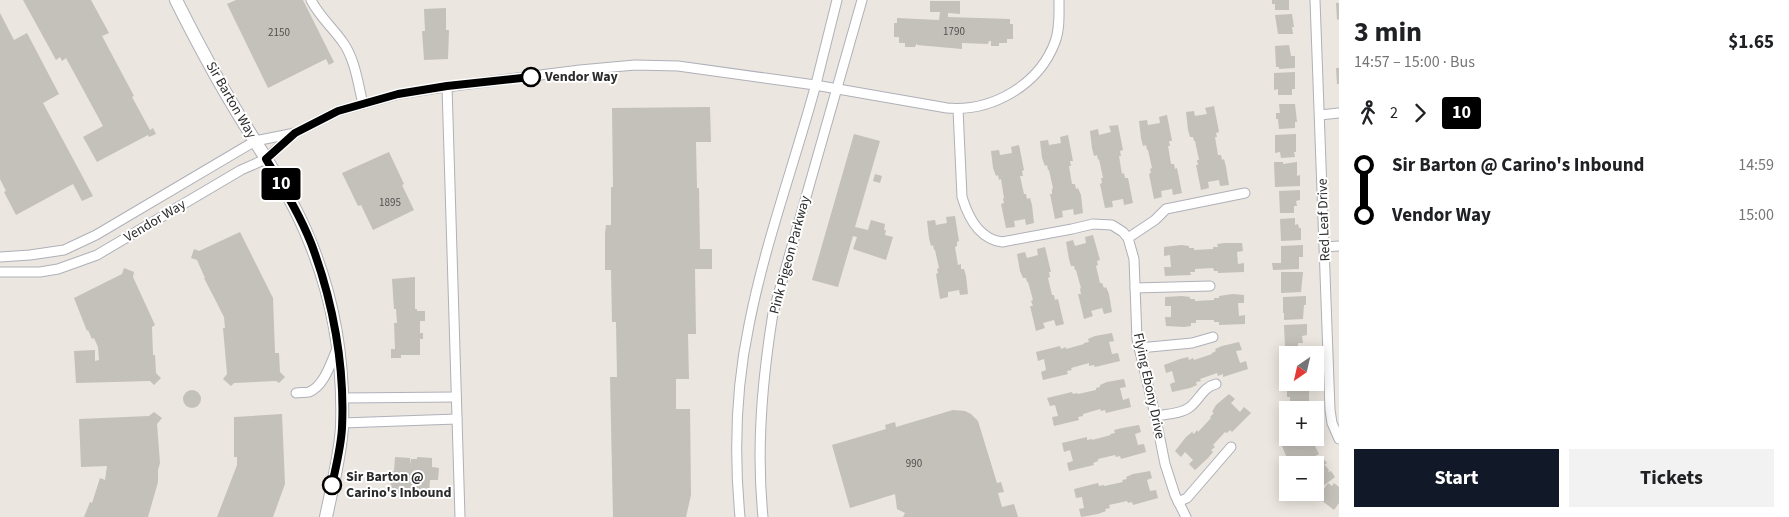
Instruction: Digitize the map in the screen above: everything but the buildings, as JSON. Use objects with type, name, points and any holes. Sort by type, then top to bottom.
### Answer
[{"type":"main road","name":"Sir Barton Way","points":[[176,0],[225,91],[288,195],[310,242],[327,292],[338,347],[342,423],[326,517]]},
{"type":"street","points":[[311,0],[322,17],[343,41],[348,51],[363,104]]},
{"type":"street","name":"Pink Pigeon Parkway","points":[[740,517],[737,447],[739,403],[749,325],[837,0]]},
{"type":"street","name":"Pink Pigeon Parkway","points":[[763,517],[760,449],[765,363],[773,314],[862,0]]},
{"type":"street","name":"Vendor Way","points":[[0,257],[64,250],[80,243],[255,142],[295,133],[338,111],[398,94],[447,86],[635,65],[678,66],[815,85],[958,109],[974,107],[1015,92],[1033,76],[1055,42],[1059,0]]},
{"type":"street","name":"Red Leaf Drive","points":[[1315,0],[1325,247],[1334,392],[1332,423],[1339,439]]},
{"type":"street","points":[[447,86],[460,517]]},
{"type":"street","points":[[958,109],[962,197],[966,211],[974,224],[992,241],[1002,242],[1093,224],[1112,225],[1128,238],[1155,220],[1166,209],[1246,193]]},
{"type":"street","points":[[1320,115],[1339,114]]},
{"type":"street","name":"Vendor Way","points":[[0,272],[40,272],[58,269],[97,255],[241,170],[266,159],[295,133]]},
{"type":"street","name":"Flying Ebony Drive","points":[[1128,238],[1134,259],[1137,339],[1156,416],[1165,464],[1178,502],[1186,517]]},
{"type":"street","points":[[1325,247],[1339,246]]},
{"type":"street","points":[[1135,288],[1210,286]]},
{"type":"street","points":[[1139,348],[1192,343],[1213,337]]},
{"type":"street","points":[[296,393],[308,392],[318,386],[323,380],[338,347]]},
{"type":"street","points":[[1156,416],[1184,411],[1193,404],[1205,389],[1216,384]]},
{"type":"street","points":[[342,398],[456,397]]},
{"type":"street","points":[[342,423],[457,419]]},
{"type":"street","points":[[1178,502],[1187,498],[1231,447]]},
{"type":"bus line","name":"10","points":[[332,485],[342,430],[342,389],[338,347],[331,310],[310,242],[288,195],[266,159],[295,133],[338,111],[398,94],[447,86],[531,77]]},
{"type":"place","name":"Vendor Way","points":[[531,77]]},
{"type":"place","name":"Sir Barton @ Carino's Inbound","points":[[332,485]]}]
